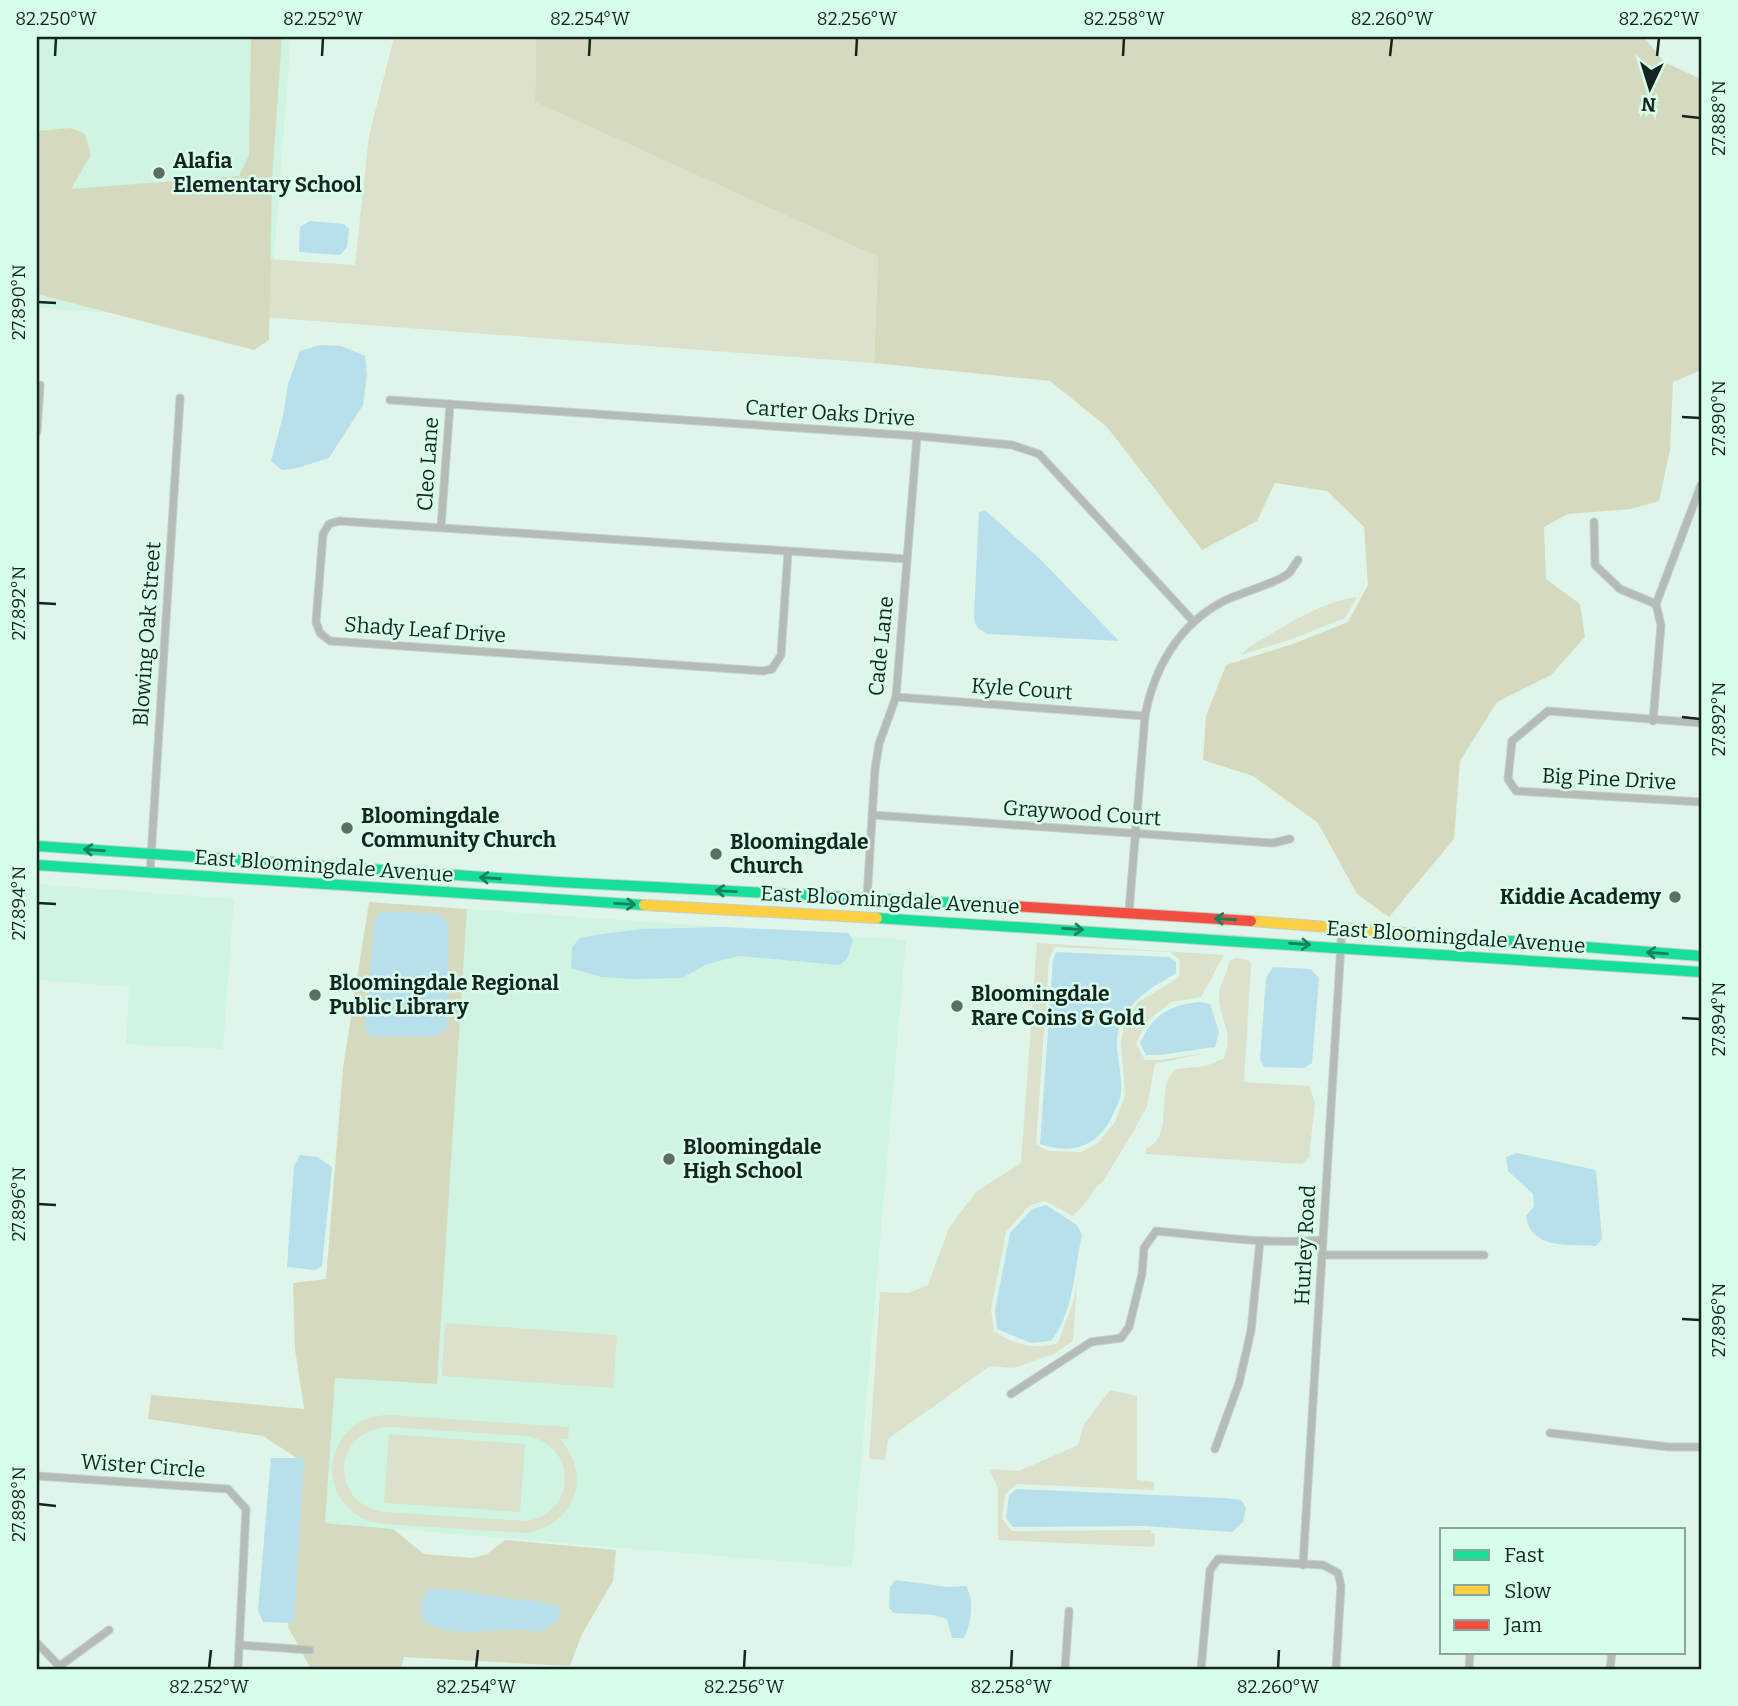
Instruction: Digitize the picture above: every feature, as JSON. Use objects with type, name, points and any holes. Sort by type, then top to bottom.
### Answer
[{"type":"main road","name":"East Bloomingdale Avenue","points":[[37,846],[558,882],[1129,912],[1701,956]]},
{"type":"main road","name":"East Bloomingdale Avenue","points":[[37,865],[557,901],[1030,926],[1701,972]]},
{"type":"main road","points":[[557,901],[558,882]]},
{"type":"main road","points":[[866,917],[867,899]]},
{"type":"main road","points":[[1030,926],[1033,916],[1040,908]]},
{"type":"street","points":[[37,432],[40,385]]},
{"type":"street","name":"Blowing Oak Street","points":[[150,873],[180,398]]},
{"type":"street","name":"Carter Oaks Drive","points":[[390,400],[1012,445],[1039,454],[1193,621]]},
{"type":"street","name":"Cleo Lane","points":[[441,527],[450,404]]},
{"type":"street","name":"Cade Lane","points":[[867,899],[879,744],[897,696],[916,436]]},
{"type":"street","points":[[1653,721],[1661,625],[1656,604],[1701,485]]},
{"type":"street","name":"Shady Leaf Drive","points":[[788,552],[781,655],[772,669],[763,671],[330,641],[320,633],[316,622],[323,534],[329,524],[339,521],[907,559]]},
{"type":"street","points":[[1594,522],[1595,565],[1620,589],[1656,604]]},
{"type":"street","points":[[1129,912],[1144,716],[1150,688],[1159,666],[1193,621],[1223,601],[1287,575],[1298,560]]},
{"type":"street","name":"Kyle Court","points":[[897,696],[1144,716]]},
{"type":"street","name":"Big Pine Drive","points":[[1701,723],[1548,711],[1512,741],[1508,779],[1516,791],[1701,802]]},
{"type":"street","name":"Graywood Court","points":[[872,815],[1272,843],[1290,839]]},
{"type":"street","name":"Hurley Road","points":[[1303,1565],[1342,928]]},
{"type":"street","points":[[1011,1394],[1091,1342],[1121,1338],[1129,1327],[1142,1273],[1144,1248],[1156,1231],[1260,1241],[1323,1240]]},
{"type":"street","points":[[1215,1450],[1239,1382],[1251,1331],[1260,1241]]},
{"type":"street","points":[[1322,1255],[1484,1255]]},
{"type":"street","points":[[1550,1433],[1669,1447],[1701,1447]]},
{"type":"street","name":"Wister Circle","points":[[37,1476],[228,1489],[246,1509],[238,1669]]},
{"type":"street","points":[[1202,1669],[1210,1570],[1218,1559],[1323,1565],[1338,1573],[1341,1586],[1336,1669]]},
{"type":"street","points":[[1065,1669],[1069,1611]]},
{"type":"street","points":[[37,1643],[62,1667],[108,1630]]},
{"type":"street","points":[[240,1645],[310,1650]]},
{"type":"shaded area","name":"Alafia Elementary School","points":[[37,37],[291,37],[269,323],[37,308]]},
{"type":"shaded area","points":[[251,37],[282,37],[272,180],[269,340],[254,350],[37,294],[37,131],[71,128],[85,134],[91,155],[71,189],[239,176],[249,155]]},
{"type":"shaded area","points":[[394,37],[536,37],[535,102],[878,257],[874,363],[262,317],[266,259],[355,265],[369,136]]},
{"type":"shaded area","points":[[536,37],[1644,37],[1664,62],[1701,79],[1701,370],[1673,382],[1670,450],[1659,501],[1631,509],[1568,514],[1544,527],[1546,579],[1580,604],[1585,637],[1551,675],[1497,702],[1460,761],[1454,839],[1389,917],[1357,894],[1318,823],[1253,776],[1203,760],[1206,716],[1226,665],[1293,644],[1348,622],[1368,585],[1364,527],[1327,491],[1275,483],[1257,521],[1202,550],[1107,427],[1050,381],[874,363],[878,257],[535,102]]},
{"type":"shaded area","points":[[1357,597],[1345,618],[1241,655],[1300,617],[1342,600]]},
{"type":"shaded area","points":[[37,884],[234,899],[223,1049],[126,1044],[129,987],[37,980]]},
{"type":"shaded area","points":[[369,902],[467,909],[437,1384],[335,1378],[325,1523],[393,1529],[424,1554],[473,1558],[487,1554],[505,1540],[616,1550],[613,1581],[582,1634],[570,1666],[404,1657],[401,1669],[311,1669],[288,1627],[300,1460],[263,1436],[148,1419],[151,1395],[304,1409],[295,1349],[293,1283],[326,1279],[343,1068]]},
{"type":"shaded area","name":"Bloomingdale High School","points":[[467,909],[906,940],[852,1567],[325,1523],[335,1378],[437,1384]]},
{"type":"shaded area","points":[[1037,943],[1224,955],[1201,997],[1171,1002],[1146,1022],[1136,1044],[1145,1060],[1206,1053],[1155,1064],[1147,1106],[1134,1131],[1103,1181],[1073,1216],[1045,1201],[1030,1205],[1006,1232],[991,1309],[994,1331],[1025,1345],[1058,1343],[1074,1300],[1077,1280],[1073,1341],[1054,1354],[1014,1368],[990,1366],[888,1439],[885,1460],[869,1459],[880,1292],[908,1293],[928,1285],[949,1228],[976,1192],[1021,1163]],"holes":[[[1055,947],[1170,952],[1180,960],[1179,977],[1137,1003],[1124,1027],[1121,1042],[1125,1096],[1115,1122],[1098,1143],[1081,1152],[1049,1151],[1036,1145],[1049,959]]]},
{"type":"shaded area","points":[[1236,958],[1249,960],[1251,964],[1244,1082],[1309,1086],[1315,1103],[1309,1157],[1302,1164],[1145,1154],[1162,1129],[1165,1092],[1169,1077],[1175,1069],[1206,1066],[1224,1058],[1228,1040],[1219,993],[1229,961]]},
{"type":"shaded area","points":[[445,1323],[617,1335],[613,1388],[442,1376]]},
{"type":"shaded area","points":[[1110,1390],[1137,1396],[1137,1480],[1154,1482],[1153,1490],[1017,1484],[1005,1494],[1002,1519],[1012,1531],[1151,1530],[1151,1533],[1155,1533],[1154,1547],[998,1540],[998,1488],[989,1469],[1019,1471],[1078,1445],[1084,1424]]},
{"type":"shaded area","points":[[390,1415],[569,1427],[568,1439],[560,1439],[576,1468],[574,1496],[557,1520],[544,1528],[527,1533],[383,1524],[360,1516],[344,1503],[335,1485],[332,1466],[337,1447],[348,1431],[366,1419]],"holes":[[[390,1427],[525,1436],[542,1441],[555,1451],[565,1478],[563,1492],[555,1505],[543,1515],[526,1521],[384,1512],[366,1506],[353,1495],[346,1481],[344,1466],[348,1452],[357,1439],[371,1431]]]},
{"type":"shaded area","points":[[389,1434],[525,1444],[520,1512],[384,1503]]},
{"type":"water","points":[[310,221],[344,224],[349,229],[347,247],[340,255],[299,252],[300,227]]},
{"type":"water","points":[[320,345],[341,346],[365,356],[367,374],[363,405],[329,458],[282,470],[271,461],[288,384],[300,351]]},
{"type":"water","points":[[985,510],[1041,560],[1119,641],[988,634],[979,629],[974,615],[979,512]]},
{"type":"water","points":[[382,911],[439,914],[448,923],[447,1029],[436,1036],[372,1037],[365,1028],[374,920]]},
{"type":"water","points":[[724,927],[849,933],[853,940],[847,959],[839,965],[739,956],[707,964],[682,978],[634,979],[601,977],[571,968],[572,947],[580,938],[642,929]]},
{"type":"water","points":[[1056,952],[1169,957],[1176,962],[1176,973],[1138,999],[1121,1023],[1117,1048],[1121,1094],[1108,1123],[1094,1140],[1064,1149],[1040,1144],[1053,960]]},
{"type":"water","points":[[1273,967],[1311,969],[1319,978],[1312,1063],[1304,1068],[1264,1067],[1260,1059],[1266,978]]},
{"type":"water","points":[[1200,1002],[1210,1004],[1219,1032],[1215,1047],[1146,1055],[1140,1043],[1150,1025],[1171,1009]]},
{"type":"water","points":[[1517,1153],[1596,1170],[1602,1239],[1596,1246],[1563,1245],[1535,1235],[1526,1216],[1534,1206],[1533,1194],[1508,1171],[1506,1157]]},
{"type":"water","points":[[300,1155],[317,1157],[332,1167],[322,1266],[315,1270],[287,1267],[294,1166]]},
{"type":"water","points":[[1046,1205],[1077,1225],[1082,1235],[1069,1304],[1059,1330],[1051,1341],[1031,1343],[997,1329],[995,1310],[1010,1233],[1032,1209]]},
{"type":"water","points":[[271,1458],[304,1458],[294,1623],[263,1622],[258,1610]]},
{"type":"water","points":[[1017,1489],[1224,1498],[1241,1500],[1246,1508],[1243,1522],[1232,1532],[1145,1526],[1013,1527],[1006,1518],[1009,1495]]},
{"type":"water","points":[[896,1580],[948,1587],[966,1586],[971,1612],[964,1638],[952,1638],[947,1619],[933,1615],[894,1613],[889,1608],[890,1587]]},
{"type":"water","points":[[428,1589],[462,1591],[548,1604],[560,1607],[558,1621],[541,1632],[518,1629],[463,1632],[441,1629],[423,1622],[421,1605]]},
{"type":"traffic: fast","points":[[37,846],[558,882],[997,905]]},
{"type":"traffic: fast","points":[[37,865],[644,905]]},
{"type":"traffic: fast","points":[[877,918],[1701,972]]},
{"type":"traffic: fast","points":[[1471,938],[1701,956]]},
{"type":"traffic: slow","points":[[644,905],[877,918]]},
{"type":"traffic: slow","points":[[1251,921],[1471,938]]},
{"type":"traffic: jam","points":[[997,905],[1251,921]]},
{"type":"place","name":"Alafia Elementary School","points":[[159,173]]},
{"type":"place","name":"Bloomingdale Community Church","points":[[347,828]]},
{"type":"place","name":"Bloomingdale Church","points":[[716,854]]},
{"type":"place","name":"Kiddie Academy","points":[[1675,897]]},
{"type":"place","name":"Bloomingdale Regional Public Library","points":[[315,995]]},
{"type":"place","name":"Bloomingdale Rare Coins & Gold","points":[[957,1006]]},
{"type":"place","name":"Bloomingdale High School","points":[[669,1159]]}]
